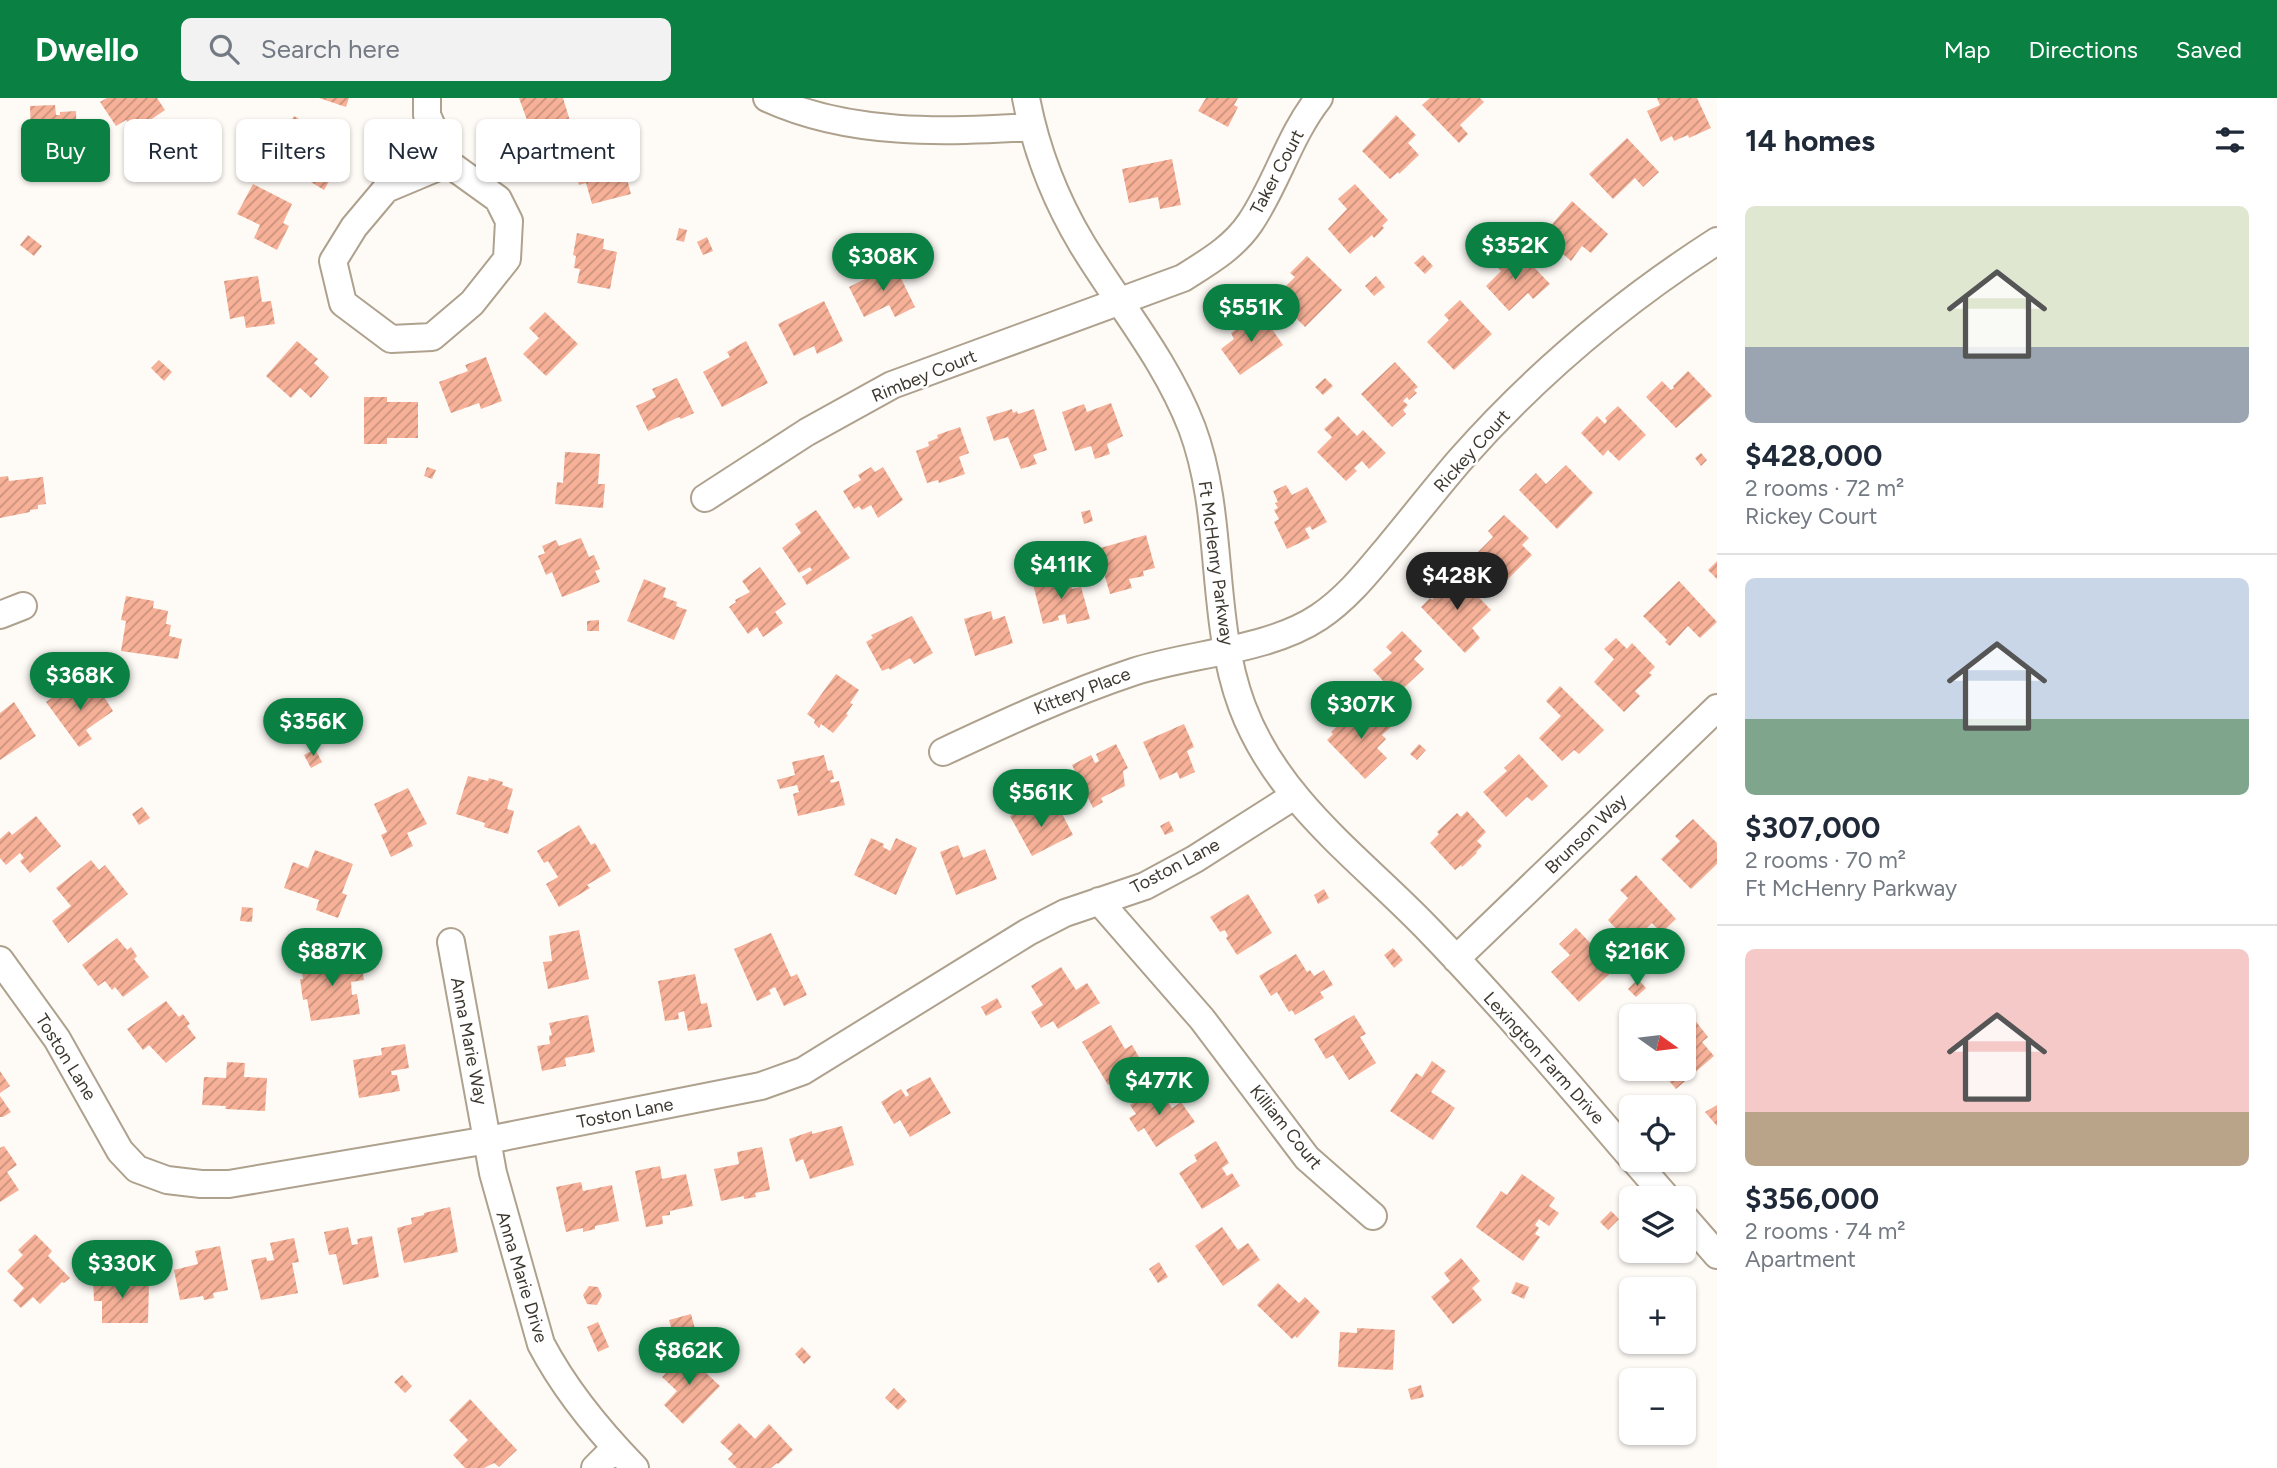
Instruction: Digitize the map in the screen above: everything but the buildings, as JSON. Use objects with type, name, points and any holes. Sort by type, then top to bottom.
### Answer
[{"type":"street","points":[[427,98],[429,119]]},
{"type":"street","points":[[767,98],[834,121],[898,130],[960,131],[1032,127]]},
{"type":"street","name":"Ft McHenry Parkway","points":[[1027,98],[1041,158],[1068,219],[1163,367],[1192,428],[1206,482],[1228,649],[1236,688],[1255,735],[1282,782],[1319,825],[1351,853],[1456,960]]},
{"type":"street","name":"Taker Court","points":[[1121,303],[1183,278],[1226,251],[1249,224],[1286,151],[1319,98]]},
{"type":"street","points":[[447,163],[498,199],[509,221],[507,258],[472,303],[432,337],[391,339],[343,303],[333,261],[354,227],[386,189],[447,163]]},
{"type":"street","name":"Rickey Court","points":[[1228,649],[1290,633],[1320,617],[1345,597],[1460,461],[1555,363],[1670,272],[1717,242]]},
{"type":"street","name":"Rimbey Court","points":[[705,498],[807,432],[892,385],[1121,303]]},
{"type":"street","name":"Kittery Place","points":[[943,752],[1037,707],[1135,671],[1228,649]]},
{"type":"street","name":"Brunson Way","points":[[1456,960],[1717,708]]},
{"type":"street","name":"Toston Lane","points":[[0,960],[57,1039],[120,1151],[137,1169],[167,1180],[229,1184],[488,1140],[761,1086],[803,1071],[1028,932],[1065,914],[1145,886],[1195,859],[1294,796]]},
{"type":"street","name":"Killiam Court","points":[[1099,901],[1202,1019],[1307,1158],[1373,1216]]},
{"type":"street","name":"Anna Marie Way","points":[[451,942],[488,1140]]},
{"type":"street","name":"Lexington Farm Drive","points":[[1456,960],[1619,1142]]},
{"type":"street","name":"Anna Marie Drive","points":[[488,1140],[500,1204],[541,1343],[554,1370],[577,1403],[635,1468]]},
{"type":"street","name":"Lexington Farm Drive","points":[[1645,1172],[1657,1186]]},
{"type":"street","points":[[1696,1231],[1717,1255]]},
{"type":"street","points":[[595,1468],[615,1448]]}]
